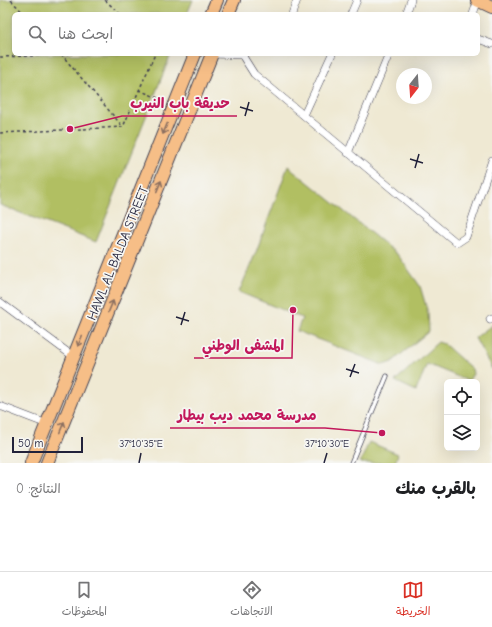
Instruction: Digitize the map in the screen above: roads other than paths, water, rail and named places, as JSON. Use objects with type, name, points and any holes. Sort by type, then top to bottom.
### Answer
[{"type":"main road","points":[[212,12],[217,0]]},
{"type":"main road","points":[[229,12],[234,0]]},
{"type":"main road","points":[[477,0],[492,6]]},
{"type":"main road","name":"HAWL AL BALDA STREET","points":[[31,463],[194,56]]},
{"type":"main road","name":"HAWL AL BALDA STREET","points":[[48,463],[211,56]]},
{"type":"street","points":[[293,12],[297,0]]},
{"type":"street","points":[[352,12],[357,0]]},
{"type":"street","points":[[407,12],[411,0]]},
{"type":"street","points":[[474,12],[477,0]]},
{"type":"street","points":[[480,40],[492,44]]},
{"type":"street","points":[[244,56],[254,74],[456,243],[466,237],[492,160]]},
{"type":"street","points":[[304,115],[331,56]]},
{"type":"street","points":[[348,153],[388,56]]},
{"type":"street","points":[[0,302],[74,357]]},
{"type":"street","points":[[0,406],[47,424]]},
{"type":"lane","points":[[351,463],[387,376]]},
{"type":"place","name":"حديقة باب النيرب","points":[[70,129]]},
{"type":"place","name":"المشفى الوطني","points":[[293,310]]},
{"type":"place","name":"مدرسة محمد ديب بيطار","points":[[382,433]]}]
